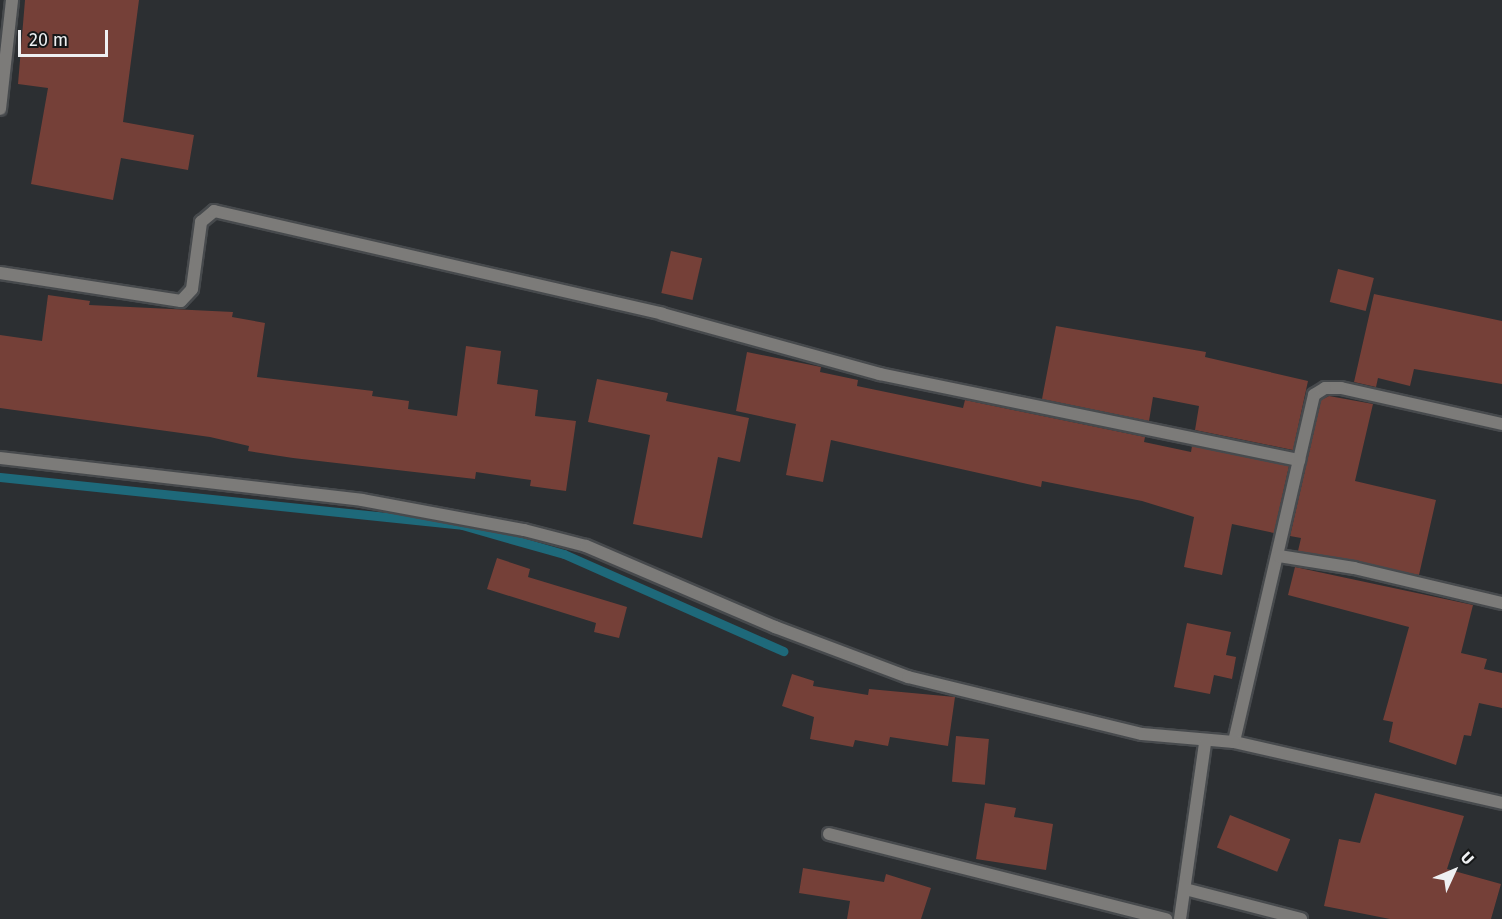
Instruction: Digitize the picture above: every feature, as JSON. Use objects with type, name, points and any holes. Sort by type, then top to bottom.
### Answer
[{"type":"street","points":[[0,109],[12,0]]},
{"type":"street","points":[[0,273],[181,301],[192,289],[201,222],[214,211],[662,314],[880,374],[1299,460]]},
{"type":"street","points":[[1234,742],[1279,556],[1314,395],[1325,388],[1502,424]]},
{"type":"street","points":[[0,458],[362,500],[524,530],[586,546],[775,627],[909,677],[1142,734],[1205,742],[1234,742],[1502,803]]},
{"type":"street","points":[[1279,556],[1502,603]]},
{"type":"street","points":[[1180,919],[1205,742]]},
{"type":"street","points":[[829,834],[1166,919]]},
{"type":"street","points":[[1185,889],[1301,919]]},
{"type":"building","points":[[25,0],[139,0],[123,122],[194,135],[188,170],[121,158],[113,200],[31,184],[48,88],[18,84]]},
{"type":"building","points":[[671,251],[702,258],[693,300],[661,293]]},
{"type":"building","points":[[1338,269],[1374,278],[1366,311],[1330,302]]},
{"type":"building","points":[[1374,294],[1502,321],[1502,384],[1414,369],[1410,386],[1378,378],[1376,387],[1354,382]]},
{"type":"building","points":[[48,295],[90,301],[89,305],[233,312],[232,317],[265,323],[257,377],[373,391],[372,396],[409,401],[408,409],[457,416],[466,346],[501,351],[497,384],[538,390],[535,416],[576,421],[566,491],[530,486],[531,480],[476,472],[475,479],[293,458],[248,451],[249,446],[210,437],[0,408],[0,335],[42,341]]},
{"type":"building","points":[[1056,326],[1206,352],[1205,357],[1308,381],[1293,450],[1195,430],[1199,406],[1153,397],[1149,421],[1042,399]]},
{"type":"building","points":[[747,352],[821,367],[820,372],[858,380],[857,386],[963,408],[965,400],[1145,437],[1144,442],[1191,452],[1192,446],[1289,466],[1274,533],[1232,524],[1222,575],[1184,567],[1194,517],[1142,501],[1042,481],[1041,487],[831,440],[823,482],[786,475],[796,424],[736,411]]},
{"type":"building","points":[[597,379],[668,393],[666,401],[749,418],[740,462],[718,457],[702,538],[633,524],[650,435],[588,422]]},
{"type":"building","points":[[1329,396],[1373,404],[1355,481],[1436,500],[1419,575],[1298,551],[1301,538],[1290,536],[1321,400]]},
{"type":"building","points":[[497,558],[530,569],[528,577],[627,607],[619,638],[594,632],[596,623],[487,589]]},
{"type":"building","points":[[1295,567],[1473,605],[1461,653],[1487,659],[1484,669],[1502,673],[1502,708],[1479,703],[1471,736],[1464,735],[1456,765],[1389,742],[1393,722],[1383,720],[1409,627],[1288,595]]},
{"type":"building","points":[[1187,623],[1231,632],[1226,655],[1236,657],[1232,679],[1214,675],[1210,694],[1174,687]]},
{"type":"building","points":[[792,674],[814,681],[813,686],[868,695],[869,689],[955,697],[948,746],[890,737],[888,746],[855,740],[853,747],[810,739],[814,717],[782,706]]},
{"type":"building","points":[[956,736],[989,739],[985,785],[952,782]]},
{"type":"building","points":[[1375,793],[1464,816],[1447,869],[1501,884],[1491,919],[1390,919],[1324,906],[1339,839],[1360,843]]},
{"type":"building","points":[[985,803],[1016,808],[1014,817],[1053,824],[1046,870],[976,859]]},
{"type":"building","points":[[1230,815],[1290,839],[1277,872],[1217,847]]},
{"type":"building","points":[[803,868],[884,882],[886,874],[931,888],[921,919],[847,919],[850,901],[799,893]]},
{"type":"waterway","points":[[0,477],[462,525],[564,554],[783,651]]}]
